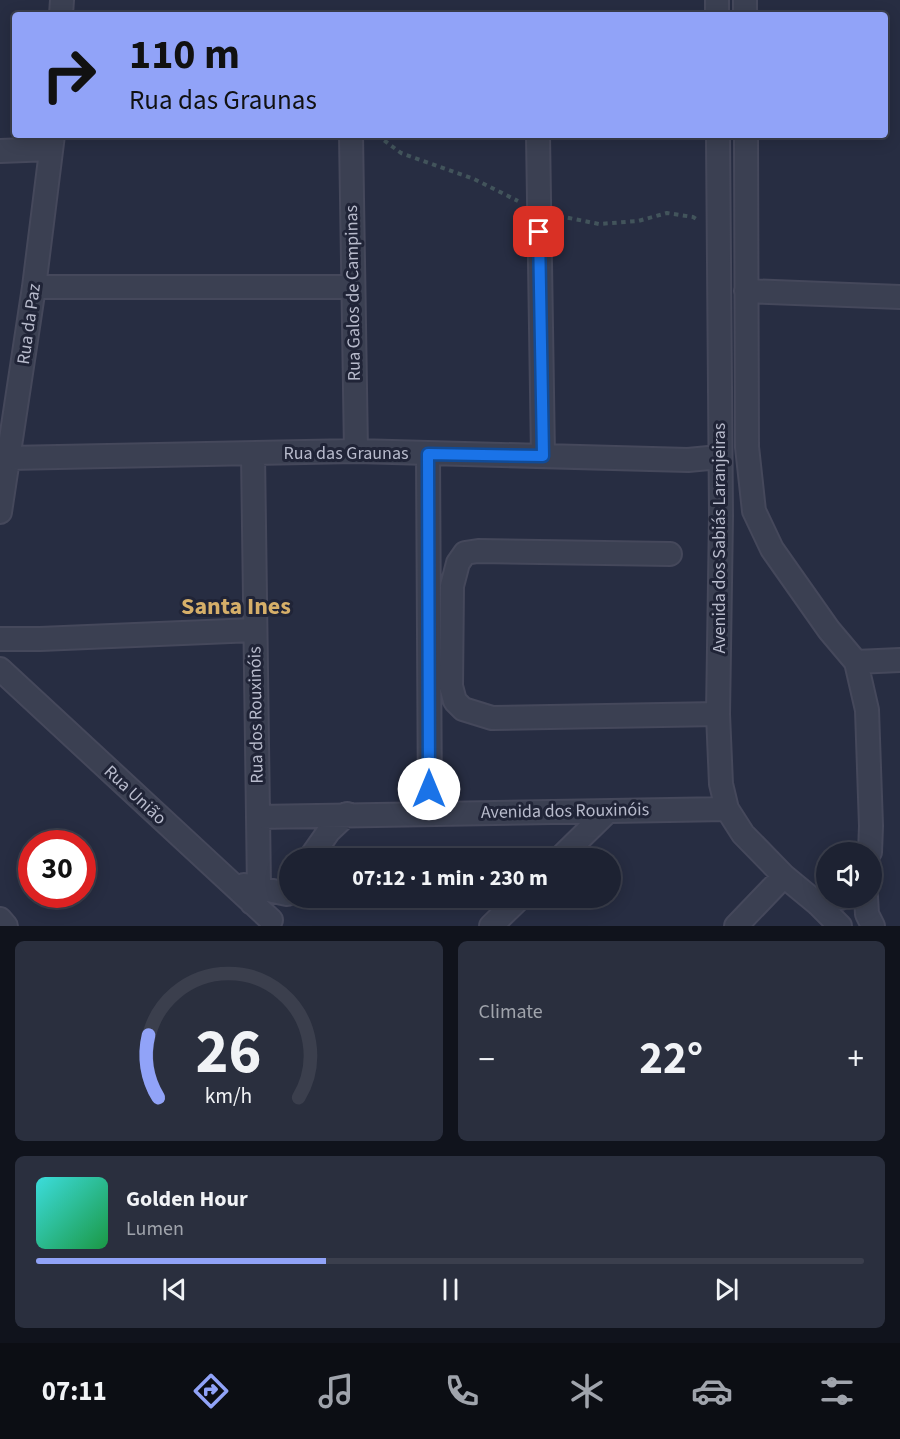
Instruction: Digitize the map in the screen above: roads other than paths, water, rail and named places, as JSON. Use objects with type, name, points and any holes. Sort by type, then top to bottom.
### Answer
[{"type":"street","name":"Rua Galos de Campinas","points":[[351,138],[356,451]]},
{"type":"street","points":[[538,138],[543,456]]},
{"type":"street","name":"Avenida dos Sabiás Laranjeiras","points":[[718,138],[721,516],[718,714],[721,784],[727,809],[743,834],[784,876],[816,902]]},
{"type":"street","name":"Avenida dos Sabiás Laranjeiras","points":[[746,138],[747,447],[754,511],[772,549],[829,630],[856,662],[867,710],[870,842]]},
{"type":"street","points":[[0,151],[52,142]]},
{"type":"street","name":"Rua da Paz","points":[[0,512],[34,287],[52,142]]},
{"type":"street","points":[[34,287],[353,287]]},
{"type":"street","points":[[746,291],[900,297]]},
{"type":"street","name":"Rua das Graunas","points":[[9,458],[356,451],[688,460],[720,457]]},
{"type":"street","name":"Rua dos Rouxinóis","points":[[253,454],[258,817],[256,895]]},
{"type":"street","points":[[428,454],[429,813]]},
{"type":"street","points":[[721,516],[754,511]]},
{"type":"street","points":[[670,554],[478,551],[465,553],[458,562],[452,586],[451,686],[455,701],[463,709],[492,718],[718,714]]},
{"type":"street","points":[[0,639],[254,630]]},
{"type":"street","points":[[856,662],[900,660]]},
{"type":"street","name":"Rua União","points":[[0,669],[229,882],[256,895],[269,923]]},
{"type":"street","name":"Avenida dos Rouxinóis","points":[[258,817],[727,809]]},
{"type":"street","points":[[570,848],[607,812]]},
{"type":"street","points":[[317,848],[329,831],[347,814]]},
{"type":"street","points":[[736,926],[784,876]]},
{"type":"street","points":[[256,895],[279,893]]},
{"type":"street","points":[[269,923],[279,907]]},
{"type":"street","points":[[491,926],[510,908]]},
{"type":"street","name":"Avenida dos Sabiás Laranjeiras","points":[[822,908],[840,926]]},
{"type":"street","points":[[867,908],[873,926]]},
{"type":"street","points":[[0,919],[6,926]]},
{"type":"district","name":"Santa Ines","points":[[236,606]]}]
